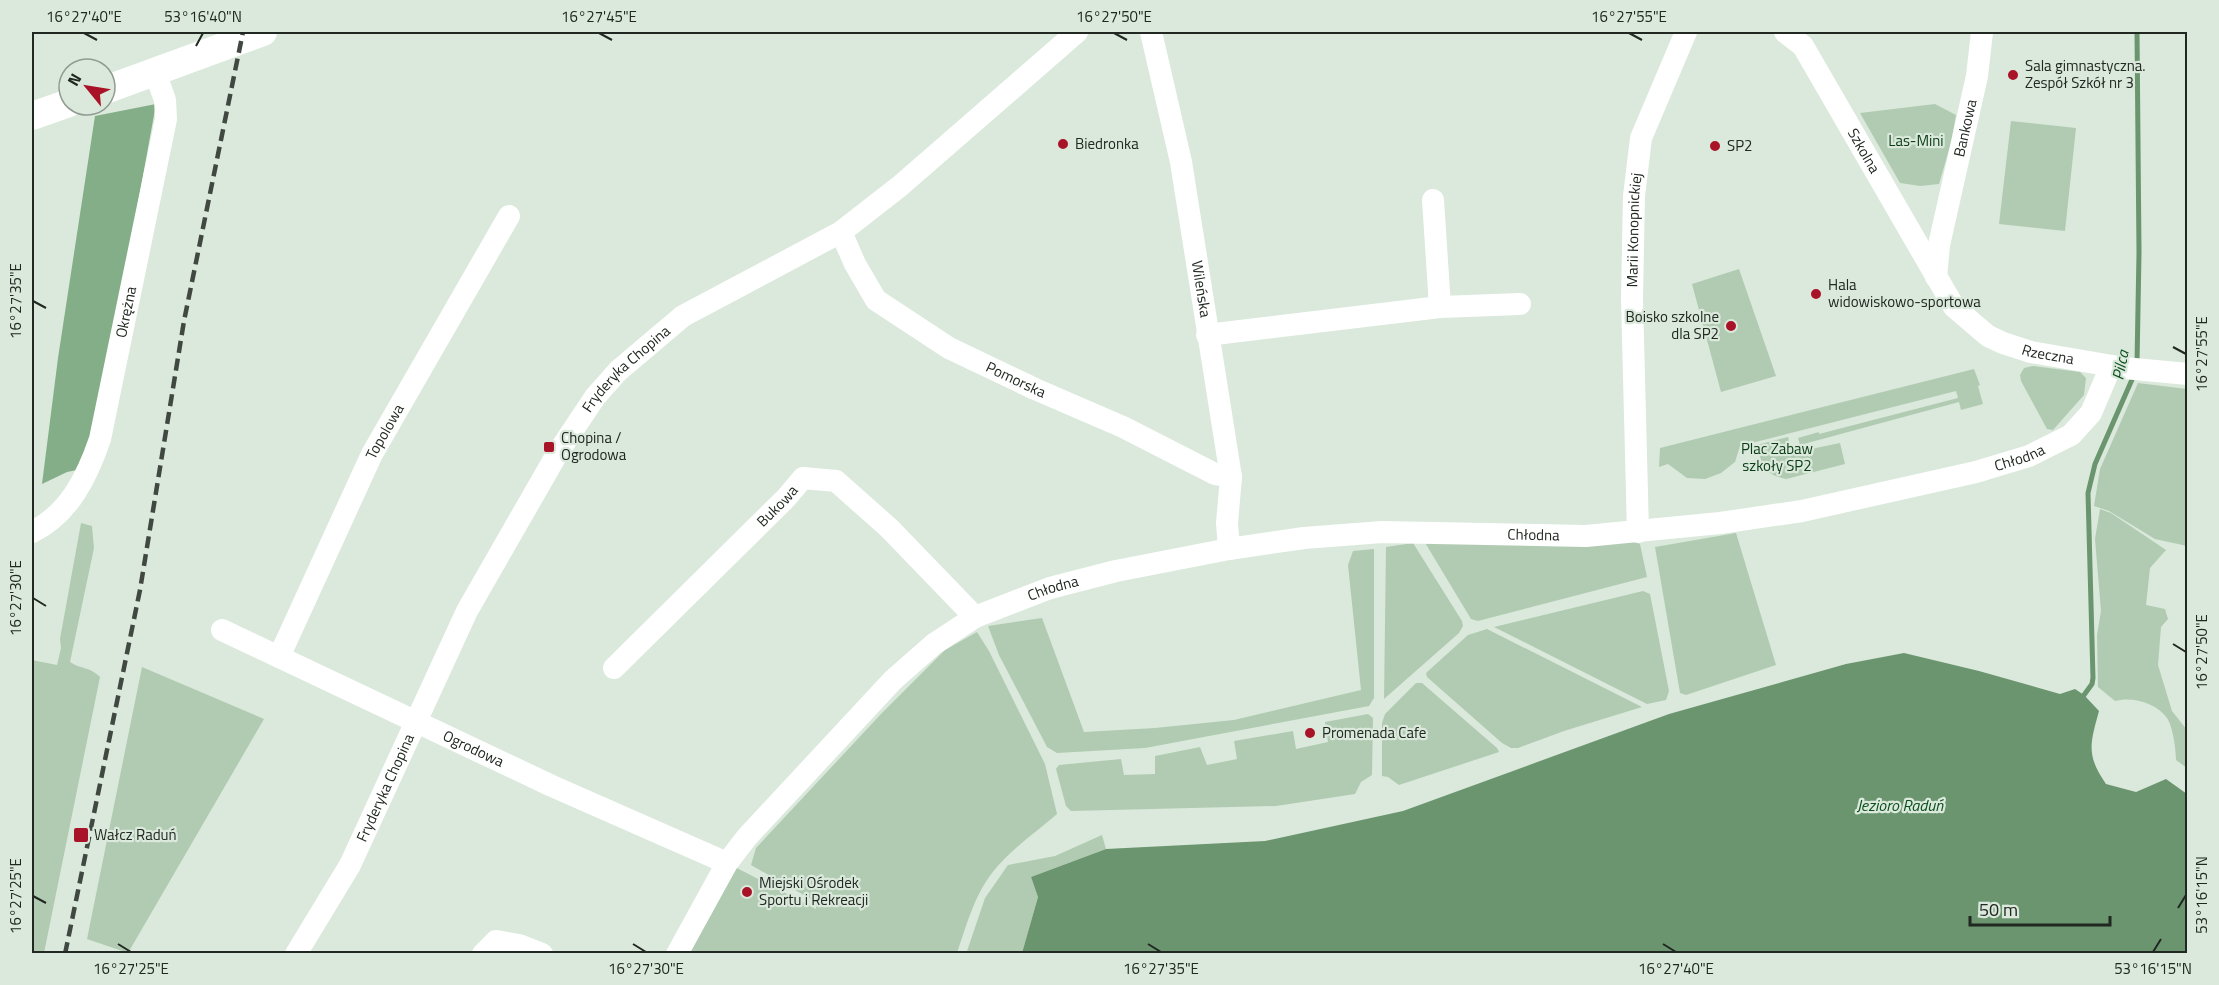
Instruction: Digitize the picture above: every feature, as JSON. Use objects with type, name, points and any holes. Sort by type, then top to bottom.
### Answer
[{"type":"street","points":[[117,86],[264,32]]},
{"type":"street","name":"Fryderyka Chopina","points":[[296,954],[350,865],[467,611],[557,454],[595,398],[618,371],[683,316],[841,232],[900,186],[1077,32]]},
{"type":"street","name":"Wileńska","points":[[1151,32],[1181,162],[1207,335],[1232,477],[1227,523],[1229,549]]},
{"type":"street","name":"Marii Konopnickiej","points":[[1638,532],[1632,300],[1634,196],[1641,138],[1686,32]]},
{"type":"street","name":"Szkolna","points":[[1785,32],[1803,46],[1936,277]]},
{"type":"street","name":"Bankowa","points":[[1936,277],[1936,258],[1977,76],[1982,32]]},
{"type":"street","name":"Okrężna","points":[[32,531],[44,526],[75,494],[86,477],[100,440],[166,119],[165,100],[155,72]]},
{"type":"street","points":[[32,116],[57,107]]},
{"type":"street","points":[[1433,200],[1440,307]]},
{"type":"street","name":"Topolowa","points":[[279,657],[372,454],[509,216]]},
{"type":"street","points":[[1907,228],[1913,234],[1926,240],[1938,235],[1943,224]]},
{"type":"street","name":"Pomorska","points":[[841,232],[855,264],[876,300],[949,348],[1123,427],[1215,474],[1232,477]]},
{"type":"street","name":"Rzeczna","points":[[1936,277],[1954,307],[1988,336],[2003,343],[2031,352],[2127,368],[2187,374]]},
{"type":"street","points":[[1207,335],[1440,307],[1520,304]]},
{"type":"street","name":"Chłodna","points":[[677,954],[727,863],[762,820],[893,680],[934,644],[975,617],[1050,588],[1116,571],[1229,549],[1304,538],[1382,532],[1586,536],[1720,523],[1802,511],[1976,472],[2029,456],[2071,435],[2127,368]]},
{"type":"street","name":"Bukowa","points":[[614,668],[786,498],[803,478],[836,481],[889,528],[975,617]]},
{"type":"street","name":"Ogrodowa","points":[[222,630],[417,722],[727,863]]},
{"type":"street","points":[[483,954],[496,941],[519,945],[542,954]]},
{"type":"green space","name":"Las-Mini","points":[[1935,104],[1956,115],[1951,143],[1939,184],[1920,186],[1900,183],[1860,113]]},
{"type":"green space","points":[[2011,121],[2076,128],[2065,231],[1999,224]]},
{"type":"green space","name":"Boisko szkolne dla SP2","points":[[1739,269],[1776,376],[1721,392],[1692,284]]},
{"type":"green space","points":[[2033,366],[2080,372],[2086,378],[2084,395],[2053,430],[2047,429],[2021,381],[2020,375],[2024,368]]},
{"type":"green space","points":[[1974,369],[1980,385],[1978,386],[1983,404],[1961,410],[1959,402],[1800,445],[1798,438],[1958,398],[1956,391],[1740,446],[1735,462],[1721,473],[1705,479],[1687,478],[1668,464],[1659,467],[1660,448]]},
{"type":"green space","points":[[2138,383],[2187,389],[2187,546],[2155,539],[2109,511],[2094,506],[2100,469]]},
{"type":"green space","name":"Plac Zabaw szkoły SP2","points":[[1788,437],[1792,453],[1840,443],[1845,464],[1786,479],[1773,475],[1762,463],[1757,445]]},
{"type":"green space","points":[[2100,509],[2111,513],[2166,550],[2150,568],[2146,605],[2165,609],[2168,619],[2161,627],[2158,665],[2172,711],[2187,730],[2187,768],[2176,760],[2171,727],[2163,713],[2151,705],[2136,700],[2115,701],[2098,687],[2097,635],[2101,611],[2095,539]]},
{"type":"green space","points":[[81,523],[92,526],[94,548],[70,662],[100,677],[44,953],[32,953],[32,660],[57,665]]},
{"type":"green space","points":[[1736,533],[1776,665],[1686,695],[1680,693],[1655,547]]},
{"type":"green space","points":[[1424,541],[1632,541],[1640,544],[1647,577],[1478,621],[1471,619]]},
{"type":"green space","points":[[1413,543],[1463,626],[1459,633],[1384,699],[1386,547]]},
{"type":"green space","points":[[1374,549],[1374,698],[1369,706],[1145,748],[1057,753],[1047,747],[999,655],[988,626],[1042,618],[1084,732],[1234,720],[1361,690],[1348,565],[1353,551]]},
{"type":"green space","points":[[1643,591],[1650,594],[1669,691],[1666,700],[1647,704],[1494,627]]},
{"type":"green space","points":[[1487,629],[1642,707],[1518,748],[1511,748],[1502,743],[1427,677],[1426,673],[1468,635]]},
{"type":"green space","points":[[977,632],[989,651],[1045,764],[1057,814],[1015,849],[992,873],[975,902],[957,953],[677,954],[727,863],[816,909],[816,902],[751,865],[756,848],[881,714],[945,650]]},
{"type":"green space","points":[[142,667],[264,719],[128,953],[87,939]]},
{"type":"green space","points":[[1416,683],[1422,683],[1499,752],[1399,785],[1388,777],[1382,776],[1382,723],[1385,714]]},
{"type":"green space","points":[[1368,714],[1373,718],[1372,775],[1361,782],[1355,794],[1276,806],[1071,811],[1066,806],[1056,769],[1059,765],[1121,759],[1124,775],[1155,774],[1155,756],[1200,747],[1207,765],[1237,759],[1234,741],[1293,731],[1296,749],[1328,742],[1325,722]]},
{"type":"green space","points":[[1102,835],[1106,849],[1031,877],[1038,897],[1022,953],[966,954],[985,898],[1008,865],[1055,856]]},
{"type":"shaded area","points":[[156,104],[102,401],[87,468],[67,472],[42,484],[58,358],[95,117],[117,117],[117,112]]},
{"type":"water","name":"Jezioro Raduń","points":[[1904,653],[2060,694],[2075,689],[2099,711],[2093,732],[2092,749],[2095,765],[2106,784],[2136,792],[2166,779],[2187,794],[2187,953],[1022,953],[1038,897],[1031,877],[1106,849],[1265,841],[1403,811],[1669,714],[1846,664]]},
{"type":"waterway","name":"Pilca","points":[[2137,32],[2139,253],[2137,363]]},
{"type":"waterway","name":"Pilca","points":[[2084,695],[2092,684],[2093,678],[2088,493],[2095,464],[2134,375]]},
{"type":"railway","points":[[65,954],[140,590],[184,321],[243,32]]},
{"type":"place","name":"Sala gimnastyczna. Zespół Szkół nr 3","points":[[2013,75]]},
{"type":"place","name":"Biedronka","points":[[1063,144]]},
{"type":"place","name":"SP2","points":[[1715,146]]},
{"type":"place","name":"Hala widowiskowo-sportowa","points":[[1816,294]]},
{"type":"place","name":"Boisko szkolne dla SP2","points":[[1731,326]]},
{"type":"place","name":"Chopina / Ogrodowa","points":[[549,447]]},
{"type":"place","name":"Promenada Cafe","points":[[1310,733]]},
{"type":"place","name":"Wałcz Raduń","points":[[81,835]]},
{"type":"place","name":"Miejski Ośrodek Sportu i Rekreacji","points":[[747,892]]}]
